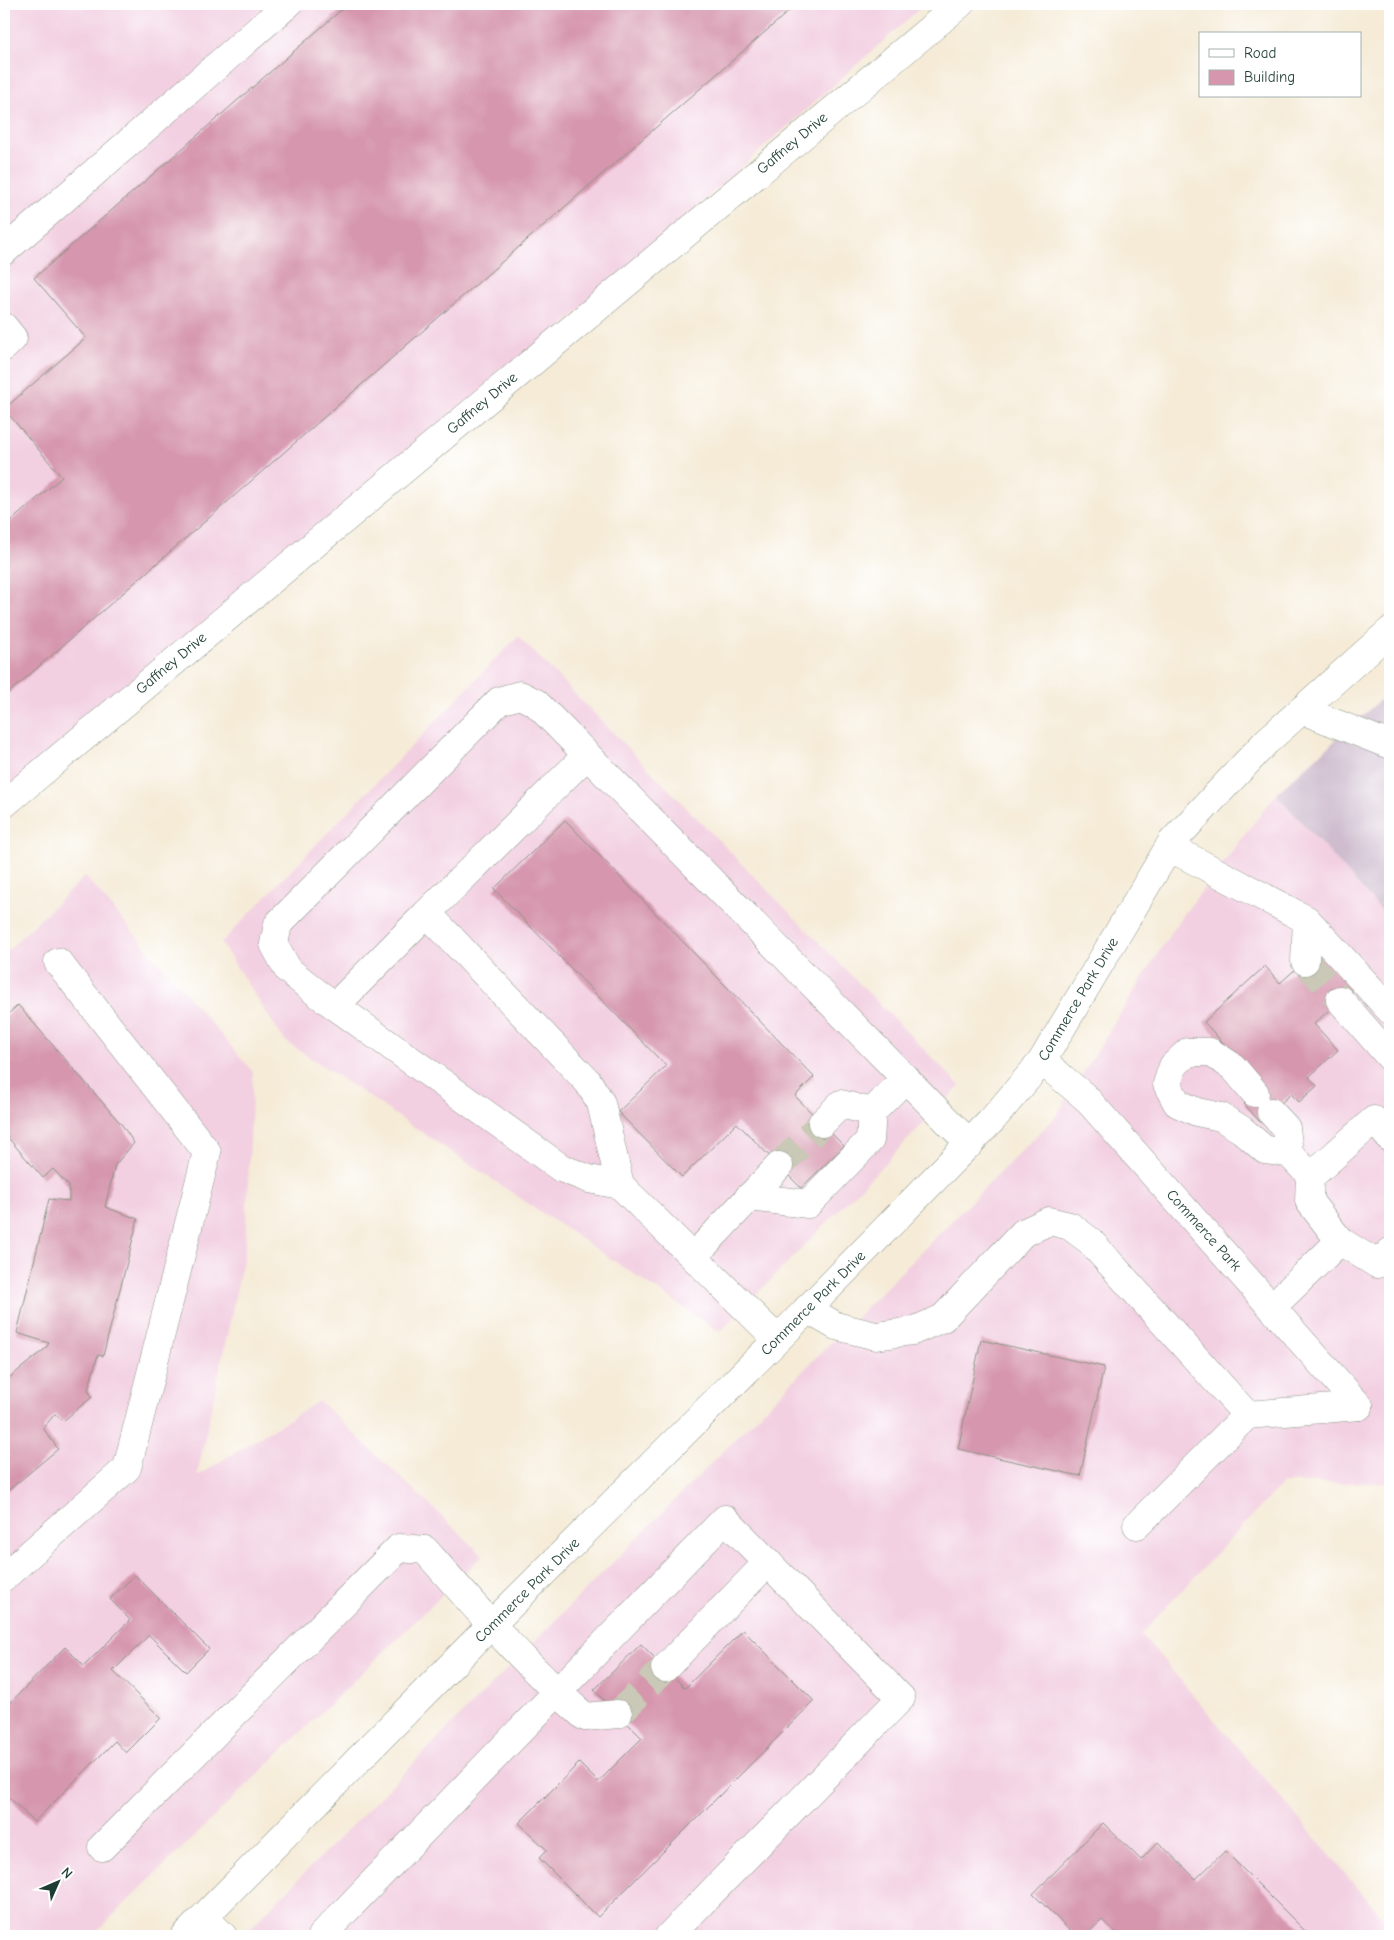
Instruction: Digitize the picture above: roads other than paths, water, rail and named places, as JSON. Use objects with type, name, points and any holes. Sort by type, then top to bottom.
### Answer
[{"type":"street","points":[[4,252],[288,4]]},
{"type":"street","name":"Gaffney Drive","points":[[4,804],[960,4]]},
{"type":"street","points":[[4,327],[13,338],[4,347]]},
{"type":"street","name":"Commerce Park Drive","points":[[185,1936],[970,1144],[1042,1061],[1172,842],[1267,741],[1390,630]]},
{"type":"street","points":[[777,1340],[620,1185],[589,1179],[561,1168],[335,1006],[288,970],[274,944],[278,924],[499,701],[520,695],[536,703],[970,1144]]},
{"type":"street","points":[[1302,710],[1390,745]]},
{"type":"street","points":[[335,1006],[587,755]]},
{"type":"street","points":[[1169,847],[1307,920],[1390,1010]]},
{"type":"street","points":[[427,913],[588,1082],[601,1103],[620,1185]]},
{"type":"street","points":[[1305,961],[1307,920]]},
{"type":"street","points":[[4,1577],[127,1468],[207,1152],[58,962]]},
{"type":"street","points":[[1340,1000],[1390,1057]]},
{"type":"street","points":[[1290,1153],[1265,1150],[1242,1130],[1221,1117],[1197,1112],[1177,1103],[1167,1084],[1174,1066],[1188,1052],[1210,1052],[1233,1067],[1286,1128],[1290,1153],[1310,1177],[1309,1201],[1340,1241],[1377,1264],[1390,1252]]},
{"type":"street","name":"Commerce Park","points":[[1042,1061],[1085,1097],[1359,1406],[1247,1415]]},
{"type":"street","points":[[749,1197],[808,1204],[870,1140],[872,1112],[906,1078]]},
{"type":"street","points":[[822,1124],[841,1104],[872,1112]]},
{"type":"street","points":[[1310,1177],[1374,1120],[1390,1138]]},
{"type":"street","points":[[694,1256],[779,1166]]},
{"type":"street","points":[[807,1309],[836,1326],[876,1336],[913,1331],[943,1318],[1023,1233],[1049,1220],[1070,1226],[1090,1241],[1247,1415],[1137,1525]]},
{"type":"street","points":[[1272,1307],[1340,1241]]},
{"type":"street","points":[[321,1936],[725,1520],[901,1698],[669,1936]]},
{"type":"street","points":[[102,1847],[399,1548],[425,1550],[491,1626],[556,1692],[585,1717],[618,1714]]},
{"type":"street","points":[[665,1668],[768,1562]]},
{"type":"street","points":[[204,1917],[223,1936]]},
{"type":"tunnel","points":[[1305,961],[1340,1000]]},
{"type":"tunnel","points":[[779,1166],[822,1123]]},
{"type":"tunnel","points":[[618,1714],[665,1668]]}]
